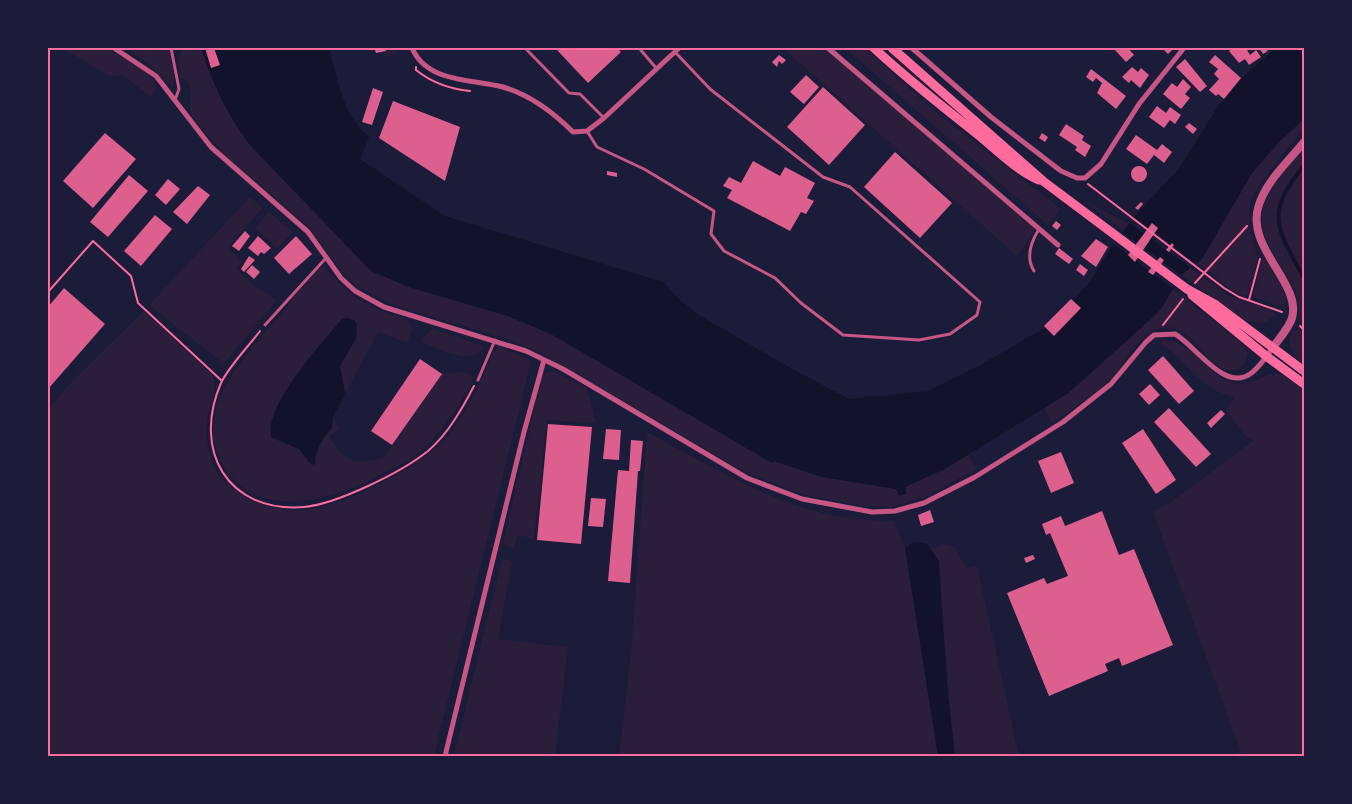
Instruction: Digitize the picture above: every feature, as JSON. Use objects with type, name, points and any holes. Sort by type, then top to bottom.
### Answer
[{"type":"main road","points":[[874,48],[897,70],[998,151],[1029,175],[1043,181]]},
{"type":"main road","points":[[892,48],[1043,181],[1188,289],[1216,305],[1304,371]]},
{"type":"main road","points":[[1188,289],[1192,297],[1304,384]]},
{"type":"street","points":[[114,48],[156,76],[211,147],[303,227],[346,284],[372,301],[384,307],[495,340],[544,360],[755,482],[802,499],[872,512],[889,512],[909,508],[947,492],[1063,422],[1111,384],[1146,342],[1158,333],[1175,334],[1222,374],[1237,378],[1249,375],[1273,348],[1292,319],[1293,307],[1286,285],[1266,253],[1258,230],[1257,216],[1268,185],[1304,142]]},
{"type":"street","points":[[412,48],[426,67],[447,77],[503,88],[531,99],[554,113],[573,132],[587,131],[604,118],[677,50]]},
{"type":"street","points":[[828,48],[1058,245]]},
{"type":"street","points":[[912,48],[991,117],[1034,151],[1070,176],[1085,178],[1101,164],[1139,104],[1184,48]]},
{"type":"street","points":[[445,756],[544,360]]},
{"type":"lane","points":[[171,48],[179,89],[175,100]]},
{"type":"lane","points":[[525,48],[569,94],[580,94],[604,118]]},
{"type":"lane","points":[[639,48],[657,69]]},
{"type":"lane","points":[[587,131],[597,148],[644,169],[714,211],[711,234],[724,251],[775,278],[801,303],[843,335],[919,340],[950,334],[977,315],[980,302],[872,206],[850,187],[823,177],[710,89],[677,50]]},
{"type":"lane","points":[[1034,270],[1030,264],[1031,242],[1040,228]]},
{"type":"lane","points":[[265,325],[326,258]]},
{"type":"lane","points":[[478,380],[495,340]]},
{"type":"path","points":[[416,70],[441,85],[471,91]]},
{"type":"path","points":[[1085,178],[1089,187],[1200,271],[1234,294],[1272,308],[1292,319]]},
{"type":"path","points":[[1158,333],[1188,289],[1250,223],[1250,227]]},
{"type":"path","points":[[48,292],[93,241],[131,276],[138,302],[222,381]]},
{"type":"path","points":[[1249,300],[1260,256]]},
{"type":"path","points":[[265,325],[222,381],[210,423],[211,447],[224,476],[239,490],[255,498],[283,506],[304,507],[322,504],[359,490],[408,464],[428,450],[450,426],[478,380]]},
{"type":"shaded area","points":[[62,48],[106,48],[139,67],[155,82],[156,88],[152,97],[123,75],[109,76]]},
{"type":"shaded area","points":[[125,48],[151,48],[156,51],[169,49],[174,76],[173,88],[145,61]]},
{"type":"shaded area","points":[[182,48],[201,48],[222,99],[234,122],[251,146],[371,271],[409,287],[508,316],[551,334],[772,463],[774,461],[822,477],[897,489],[899,496],[906,494],[905,487],[968,455],[977,469],[925,497],[891,507],[860,506],[802,494],[745,472],[541,353],[508,339],[393,305],[358,287],[340,270],[308,226],[228,158],[191,116],[189,85],[187,80],[180,77],[178,61]]},
{"type":"shaded area","points":[[201,48],[329,48],[342,96],[353,118],[369,137],[360,159],[445,216],[663,282],[680,300],[699,315],[794,370],[849,399],[928,391],[977,367],[1053,323],[1090,282],[1115,242],[1139,211],[1178,170],[1217,108],[1245,75],[1276,48],[1304,48],[1304,119],[1279,142],[1252,173],[1202,259],[1181,275],[1161,309],[1067,394],[945,469],[905,487],[906,494],[899,496],[896,489],[822,477],[774,461],[772,463],[551,334],[508,316],[409,287],[371,271],[251,146],[234,122],[222,99]]},
{"type":"shaded area","points":[[383,48],[397,48],[398,53],[385,57]]},
{"type":"shaded area","points":[[783,48],[827,48],[1035,229],[1017,256]]},
{"type":"shaded area","points":[[845,48],[865,48],[934,111],[1061,209],[1048,225]]},
{"type":"shaded area","points":[[1304,119],[1304,130],[1278,160],[1254,193],[1249,209],[1249,229],[1258,258],[1248,294],[1245,296],[1230,289],[1197,263],[1202,259],[1252,173],[1279,142]]},
{"type":"shaded area","points":[[1304,149],[1304,328],[1300,319],[1295,290],[1273,254],[1264,235],[1262,222],[1263,210],[1272,188]]},
{"type":"shaded area","points":[[250,197],[263,208],[228,247],[242,262],[236,269],[255,286],[277,300],[224,364],[149,305]]},
{"type":"shaded area","points":[[1084,201],[1124,221],[1129,224],[1124,231]]},
{"type":"shaded area","points":[[269,212],[293,232],[277,248],[255,228]]},
{"type":"shaded area","points":[[1263,255],[1283,288],[1286,301],[1285,307],[1253,297]]},
{"type":"shaded area","points":[[321,267],[328,270],[341,285],[358,299],[382,311],[407,319],[413,329],[407,343],[378,332],[345,394],[340,366],[356,338],[342,319],[310,358],[278,405],[293,447],[299,449],[309,463],[316,463],[318,450],[330,428],[333,416],[339,429],[329,437],[346,457],[358,461],[384,458],[442,374],[464,372],[474,377],[464,397],[446,423],[416,455],[365,483],[342,492],[294,501],[271,500],[250,492],[232,478],[215,447],[214,420],[216,410],[226,385],[242,360]]},
{"type":"shaded area","points":[[1190,267],[1227,295],[1271,310],[1276,315],[1264,323],[1244,320],[1181,275]]},
{"type":"shaded area","points":[[1172,288],[1245,346],[1248,354],[1244,365],[1235,371],[1225,369],[1215,364],[1182,331],[1173,328],[1162,328],[1145,336],[1102,387],[1052,423],[1044,408],[1086,378],[1149,321],[1161,309]]},
{"type":"shaded area","points":[[144,311],[213,376],[213,398],[208,414],[206,437],[209,454],[217,474],[245,497],[279,509],[306,510],[322,507],[359,494],[413,465],[441,443],[453,430],[499,346],[531,361],[434,756],[48,756],[48,409],[72,381]]},
{"type":"shaded area","points":[[342,319],[354,320],[357,325],[356,338],[340,366],[345,394],[333,416],[332,427],[320,444],[315,456],[315,464],[312,465],[299,449],[271,437],[271,423],[285,392],[296,375]]},
{"type":"shaded area","points":[[433,329],[483,346],[483,349],[478,354],[462,356],[421,342],[426,334]]},
{"type":"shaded area","points":[[1298,329],[1304,334],[1304,364],[1297,358],[1290,347],[1292,332]]},
{"type":"shaded area","points":[[1162,341],[1172,341],[1190,350],[1213,372],[1230,382],[1250,383],[1272,374],[1290,378],[1304,387],[1304,756],[1226,756],[1241,752],[1153,512],[1171,502],[1254,440],[1246,437],[1226,410],[1235,397],[1223,393],[1204,382],[1162,344]]},
{"type":"shaded area","points":[[553,371],[587,388],[596,423],[547,420],[534,539],[517,535],[514,548],[507,547],[503,542],[542,377],[546,373]]},
{"type":"shaded area","points":[[647,432],[736,480],[795,505],[826,514],[859,519],[894,521],[905,548],[938,756],[619,756],[631,654]]},
{"type":"shaded area","points":[[914,542],[927,544],[939,561],[948,696],[955,756],[938,756],[905,548]]},
{"type":"shaded area","points":[[943,544],[955,547],[966,568],[977,566],[1019,756],[955,756],[935,557],[932,549]]},
{"type":"shaded area","points":[[502,559],[512,561],[498,639],[568,647],[555,756],[454,756]]},
{"type":"pier","points":[[1132,216],[1198,265],[1192,269],[1128,222]]},
{"type":"pier","points":[[1121,231],[1181,275],[1172,288],[1112,243]]},
{"type":"building","points":[[205,48],[214,48],[220,65],[211,68]]},
{"type":"building","points":[[374,48],[385,48],[386,51],[376,53]]},
{"type":"building","points":[[560,48],[617,48],[621,52],[588,83],[557,50]]},
{"type":"building","points":[[1115,48],[1128,48],[1134,55],[1126,62]]},
{"type":"building","points":[[1162,48],[1174,48],[1168,54]]},
{"type":"building","points":[[1234,48],[1246,48],[1250,55],[1256,50],[1261,57],[1249,65],[1245,59],[1239,63],[1229,51]]},
{"type":"building","points":[[1259,48],[1265,48],[1268,51],[1263,54]]},
{"type":"building","points":[[779,55],[786,60],[782,64],[779,61],[777,67],[772,62]]},
{"type":"building","points":[[1215,55],[1241,78],[1224,99],[1218,94],[1216,96],[1209,90],[1219,79],[1214,74],[1218,69],[1209,62]]},
{"type":"building","points":[[1185,59],[1207,86],[1200,92],[1176,67]]},
{"type":"building","points":[[1132,67],[1138,72],[1141,68],[1149,75],[1140,88],[1131,80],[1129,83],[1122,77]]},
{"type":"building","points":[[1091,69],[1126,96],[1116,109],[1097,93],[1102,83],[1096,78],[1093,82],[1086,77]]},
{"type":"building","points":[[806,75],[819,87],[804,104],[790,92]]},
{"type":"building","points":[[1183,79],[1191,87],[1185,94],[1190,98],[1181,109],[1163,94],[1172,83],[1177,87]]},
{"type":"building","points":[[823,87],[865,125],[829,165],[787,127]]},
{"type":"building","points":[[373,88],[383,92],[372,125],[362,122]]},
{"type":"building","points":[[393,101],[460,127],[445,181],[379,138]]},
{"type":"building","points":[[1157,106],[1166,113],[1170,107],[1181,115],[1175,124],[1170,120],[1164,128],[1149,117]]},
{"type":"building","points":[[1189,123],[1197,129],[1193,134],[1185,127]]},
{"type":"building","points":[[1066,124],[1084,136],[1082,140],[1091,146],[1085,157],[1075,150],[1077,147],[1059,135]]},
{"type":"building","points":[[105,133],[136,159],[93,208],[63,181]]},
{"type":"building","points":[[1042,133],[1048,137],[1045,142],[1039,138]]},
{"type":"building","points":[[1136,135],[1157,150],[1162,144],[1172,152],[1164,163],[1154,155],[1147,164],[1126,149]]},
{"type":"building","points":[[895,152],[952,203],[920,238],[864,187]]},
{"type":"building","points":[[753,161],[780,176],[785,167],[815,183],[807,198],[814,201],[806,214],[801,212],[790,231],[727,198],[732,190],[723,186],[729,177],[741,183]]},
{"type":"building","points":[[1139,166],[1145,168],[1147,174],[1145,180],[1139,182],[1133,180],[1131,174],[1133,168]]},
{"type":"building","points":[[607,171],[617,173],[617,177],[607,175]]},
{"type":"building","points":[[129,175],[148,191],[108,237],[90,222]]},
{"type":"building","points":[[168,179],[180,189],[166,205],[155,195]]},
{"type":"building","points":[[198,186],[210,195],[187,224],[173,212]]},
{"type":"building","points":[[1141,202],[1143,204],[1138,210],[1135,208]]},
{"type":"building","points":[[155,215],[172,229],[141,266],[124,251]]},
{"type":"building","points":[[1056,221],[1061,225],[1057,230],[1052,226]]},
{"type":"building","points":[[1152,223],[1158,228],[1135,262],[1128,255]]},
{"type":"building","points":[[245,231],[250,236],[239,251],[232,246]]},
{"type":"building","points":[[258,236],[271,248],[264,254],[261,252],[258,256],[248,248]]},
{"type":"building","points":[[296,236],[312,254],[289,274],[274,258]]},
{"type":"building","points":[[1096,239],[1108,247],[1096,267],[1081,256]]},
{"type":"building","points":[[1172,243],[1174,245],[1169,252],[1166,250]]},
{"type":"building","points":[[1059,248],[1073,259],[1069,264],[1055,254]]},
{"type":"building","points":[[249,256],[255,260],[244,272],[241,269]]},
{"type":"building","points":[[1160,257],[1164,260],[1153,275],[1148,272]]},
{"type":"building","points":[[1080,264],[1088,270],[1084,276],[1076,270]]},
{"type":"building","points":[[252,265],[260,272],[254,279],[246,272]]},
{"type":"building","points":[[64,288],[105,324],[48,389],[48,307]]},
{"type":"building","points":[[1071,299],[1081,308],[1054,336],[1044,326]]},
{"type":"building","points":[[1163,356],[1194,391],[1179,404],[1148,370]]},
{"type":"building","points":[[420,359],[442,374],[392,445],[371,431]]},
{"type":"building","points":[[1150,384],[1160,395],[1149,405],[1139,394]]},
{"type":"building","points":[[1169,408],[1211,454],[1196,467],[1154,422]]},
{"type":"building","points":[[1221,410],[1225,414],[1211,428],[1207,423]]},
{"type":"building","points":[[548,424],[592,427],[581,544],[537,540]]},
{"type":"building","points":[[606,429],[621,430],[619,460],[603,459]]},
{"type":"building","points":[[1143,429],[1176,480],[1156,494],[1122,443]]},
{"type":"building","points":[[631,440],[643,441],[640,471],[638,471],[630,583],[608,581],[618,470],[629,471]]},
{"type":"building","points":[[1061,452],[1074,483],[1051,493],[1038,461]]},
{"type":"building","points":[[591,498],[606,499],[603,527],[588,526]]},
{"type":"building","points":[[930,510],[934,522],[921,526],[918,515]]},
{"type":"building","points":[[1102,511],[1119,555],[1134,549],[1173,645],[1122,666],[1119,658],[1105,664],[1108,671],[1049,696],[1007,593],[1044,578],[1047,584],[1068,576],[1050,533],[1046,535],[1042,524],[1061,516],[1065,526]]},
{"type":"building","points":[[1033,555],[1035,559],[1026,563],[1024,558]]},
{"type":"waterway","points":[[1304,166],[1291,182],[1283,196],[1279,209],[1282,233],[1304,278]]}]
